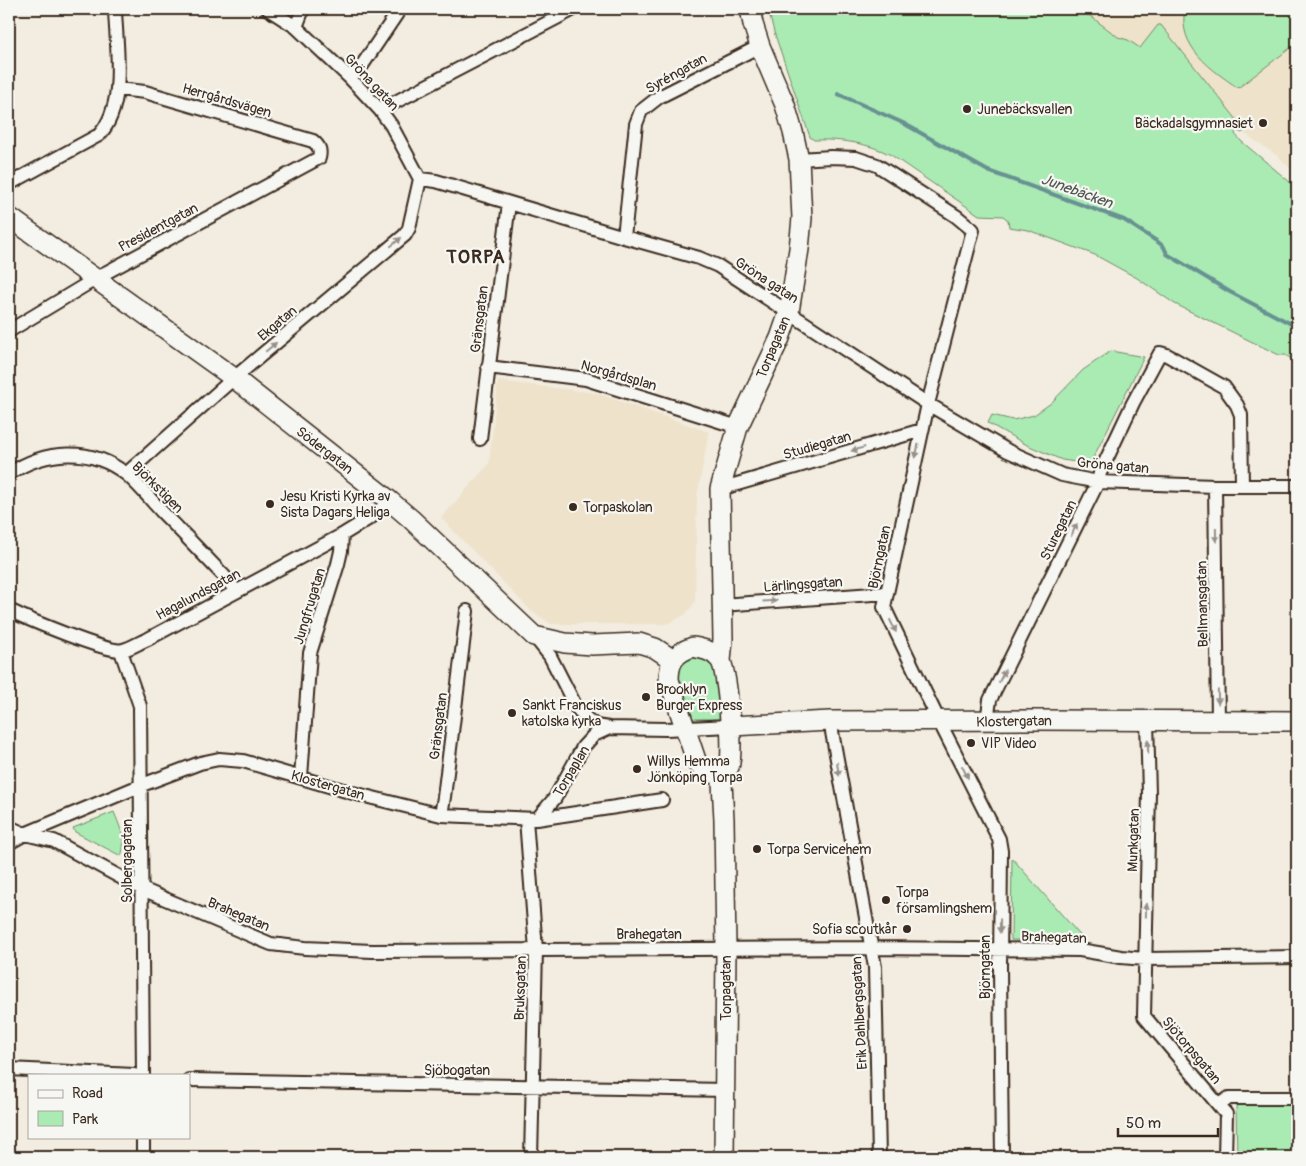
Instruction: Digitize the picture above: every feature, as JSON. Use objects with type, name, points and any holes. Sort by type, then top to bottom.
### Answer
[{"type":"street","points":[[9,184],[99,134],[106,127],[114,108],[118,89],[115,9]]},
{"type":"street","name":"Gröna gatan","points":[[268,9],[296,27],[350,78],[380,110],[391,125],[420,179],[436,181],[624,238],[698,258],[718,266],[928,404],[1008,451],[1062,476],[1098,482],[1215,486],[1297,486]]},
{"type":"street","points":[[296,27],[303,9]]},
{"type":"street","points":[[350,78],[361,67],[400,9]]},
{"type":"street","points":[[380,110],[574,9]]},
{"type":"street","name":"Torpagatan","points":[[721,661],[720,489],[738,427],[780,338],[789,312],[802,218],[799,159],[785,105],[760,46],[750,9]]},
{"type":"street","name":"Syréngatan","points":[[624,238],[636,124],[641,111],[659,97],[760,46]]},
{"type":"street","name":"Herrgårdsvägen","points":[[118,89],[145,92],[313,141],[321,151]]},
{"type":"street","name":"Presidentgatan","points":[[9,331],[96,279],[319,158],[321,151]]},
{"type":"street","name":"Björngatan","points":[[799,159],[856,158],[877,165],[956,216],[973,230],[928,404],[884,607],[999,839],[1001,851],[1002,1157]]},
{"type":"street","name":"Ekgatan","points":[[126,474],[234,378],[405,235],[420,179]]},
{"type":"street","name":"Gränsgatan","points":[[480,439],[509,203]]},
{"type":"street","name":"Södergatan","points":[[9,217],[234,378],[390,501],[534,636]]},
{"type":"street","name":"Sturegatan","points":[[988,721],[990,700],[1098,482],[1100,473],[1133,402],[1164,354],[1224,387],[1235,402],[1241,415],[1242,486]]},
{"type":"street","name":"Norgårdsplan","points":[[488,368],[586,379],[738,427]]},
{"type":"street","name":"Studiegatan","points":[[720,489],[922,430]]},
{"type":"street","name":"Björkstigen","points":[[9,474],[28,463],[44,457],[72,454],[89,456],[105,461],[126,474],[224,576],[236,591]]},
{"type":"street","name":"Bellmansgatan","points":[[1215,486],[1218,721]]},
{"type":"street","name":"Hagalundsgatan","points":[[121,651],[148,639],[342,535],[373,516],[390,501]]},
{"type":"street","name":"Jungfrugatan","points":[[300,777],[310,653],[338,564],[342,535]]},
{"type":"street","name":"Lärlingsgatan","points":[[721,604],[886,593]]},
{"type":"street","points":[[9,610],[34,622],[104,647],[121,651]]},
{"type":"street","name":"Gränsgatan","points":[[441,815],[467,611]]},
{"type":"street","points":[[704,649],[722,628]]},
{"type":"street","points":[[534,636],[566,643],[592,645],[639,643],[655,648],[673,660]]},
{"type":"street","points":[[534,636],[550,656],[576,707],[596,726],[609,728],[730,726]]},
{"type":"street","points":[[693,647],[704,649],[715,654],[721,661],[725,674],[730,726],[729,768],[724,772],[708,773],[697,763],[669,680],[669,670],[673,660],[682,650],[693,647]]},
{"type":"street","name":"Solbergagatan","points":[[121,651],[140,706],[143,1074]]},
{"type":"street","name":"Klostergatan","points":[[730,726],[830,721],[1297,722]]},
{"type":"street","name":"Erik Dahlbergsgatan","points":[[830,721],[875,967],[879,1157]]},
{"type":"street","name":"Munkgatan","points":[[1145,959],[1149,793],[1147,721]]},
{"type":"street","name":"Torpaplan","points":[[531,819],[555,798],[583,747],[594,736],[609,728]]},
{"type":"street","name":"Klostergatan","points":[[9,843],[25,834],[142,785],[219,759],[243,761],[441,815],[531,819],[662,800]]},
{"type":"street","name":"Torpagatan","points":[[697,763],[724,820]]},
{"type":"street","name":"Torpagatan","points":[[724,772],[722,782],[726,949],[724,1157]]},
{"type":"street","name":"Bruksgatan","points":[[531,819],[536,950],[531,1157]]},
{"type":"street","name":"Brahegatan","points":[[9,827],[25,834],[54,841],[142,889],[271,944],[305,948],[372,951],[872,948],[1080,950],[1145,959],[1297,957]]},
{"type":"street","name":"Sjötorpsgatan","points":[[1145,959],[1144,1016],[1226,1114],[1225,1157]]},
{"type":"street","points":[[9,1069],[113,1074]]},
{"type":"street","name":"Sjöbogatan","points":[[190,1080],[725,1090]]},
{"type":"street","points":[[1219,1106],[1229,1098],[1297,1098]]},
{"type":"street","points":[[142,1157],[143,1138]]},
{"type":"shaded area","name":"Bäckadalsgymnasiet","points":[[1081,9],[1297,9],[1297,175],[1279,157],[1179,89]]},
{"type":"shaded area","name":"Torpaskolan","points":[[498,381],[596,393],[709,432],[697,497],[695,602],[685,615],[666,624],[551,624],[530,610],[441,518],[489,464]]},
{"type":"green space","points":[[768,9],[1081,9],[1118,37],[1128,40],[1140,48],[1158,25],[1161,25],[1238,121],[1244,131],[1242,133],[1236,130],[1235,134],[1297,188],[1297,362],[1175,304],[1137,278],[1095,255],[1028,230],[1009,227],[1008,220],[1003,216],[979,215],[891,155],[873,147],[854,143],[814,140],[810,137]]},
{"type":"green space","points":[[1185,9],[1297,9],[1297,43],[1238,88],[1207,65],[1191,46],[1186,35],[1184,23]]},
{"type":"green space","points":[[1111,351],[1144,357],[1090,464],[1062,460],[1027,445],[988,423],[992,415],[1013,420],[1034,415],[1051,403],[1083,370]]},
{"type":"green space","points":[[692,656],[708,658],[715,666],[718,676],[720,719],[689,719],[679,693],[677,676],[679,668]]},
{"type":"green space","points":[[114,812],[123,839],[121,856],[75,832],[73,828]]},
{"type":"green space","points":[[1012,858],[1085,941],[1011,940]]},
{"type":"green space","points":[[1297,1104],[1297,1157],[1237,1157],[1236,1105]]},
{"type":"waterway","name":"Junebäcken","points":[[838,94],[903,123],[988,171],[1124,220],[1158,242],[1164,247],[1167,254],[1230,292],[1297,327]]},
{"type":"place","name":"Junebäcksvallen","points":[[967,109]]},
{"type":"place","name":"Bäckadalsgymnasiet","points":[[1263,123]]},
{"type":"place","name":"Jesu Kristi Kyrka av Sista Dagars Heliga","points":[[270,504]]},
{"type":"place","name":"Torpaskolan","points":[[573,507]]},
{"type":"place","name":"Brooklyn Burger Express","points":[[646,697]]},
{"type":"place","name":"Sankt Franciskus katolska kyrka","points":[[512,713]]},
{"type":"place","name":"VIP Video","points":[[971,743]]},
{"type":"place","name":"Willys Hemma Jönköping Torpa","points":[[637,769]]},
{"type":"place","name":"Torpa Servicehem","points":[[757,849]]},
{"type":"place","name":"Torpa församlingshem","points":[[886,900]]},
{"type":"place","name":"Sofia scoutkår","points":[[907,929]]},
{"type":"district","name":"TORPA","points":[[476,256]]}]
